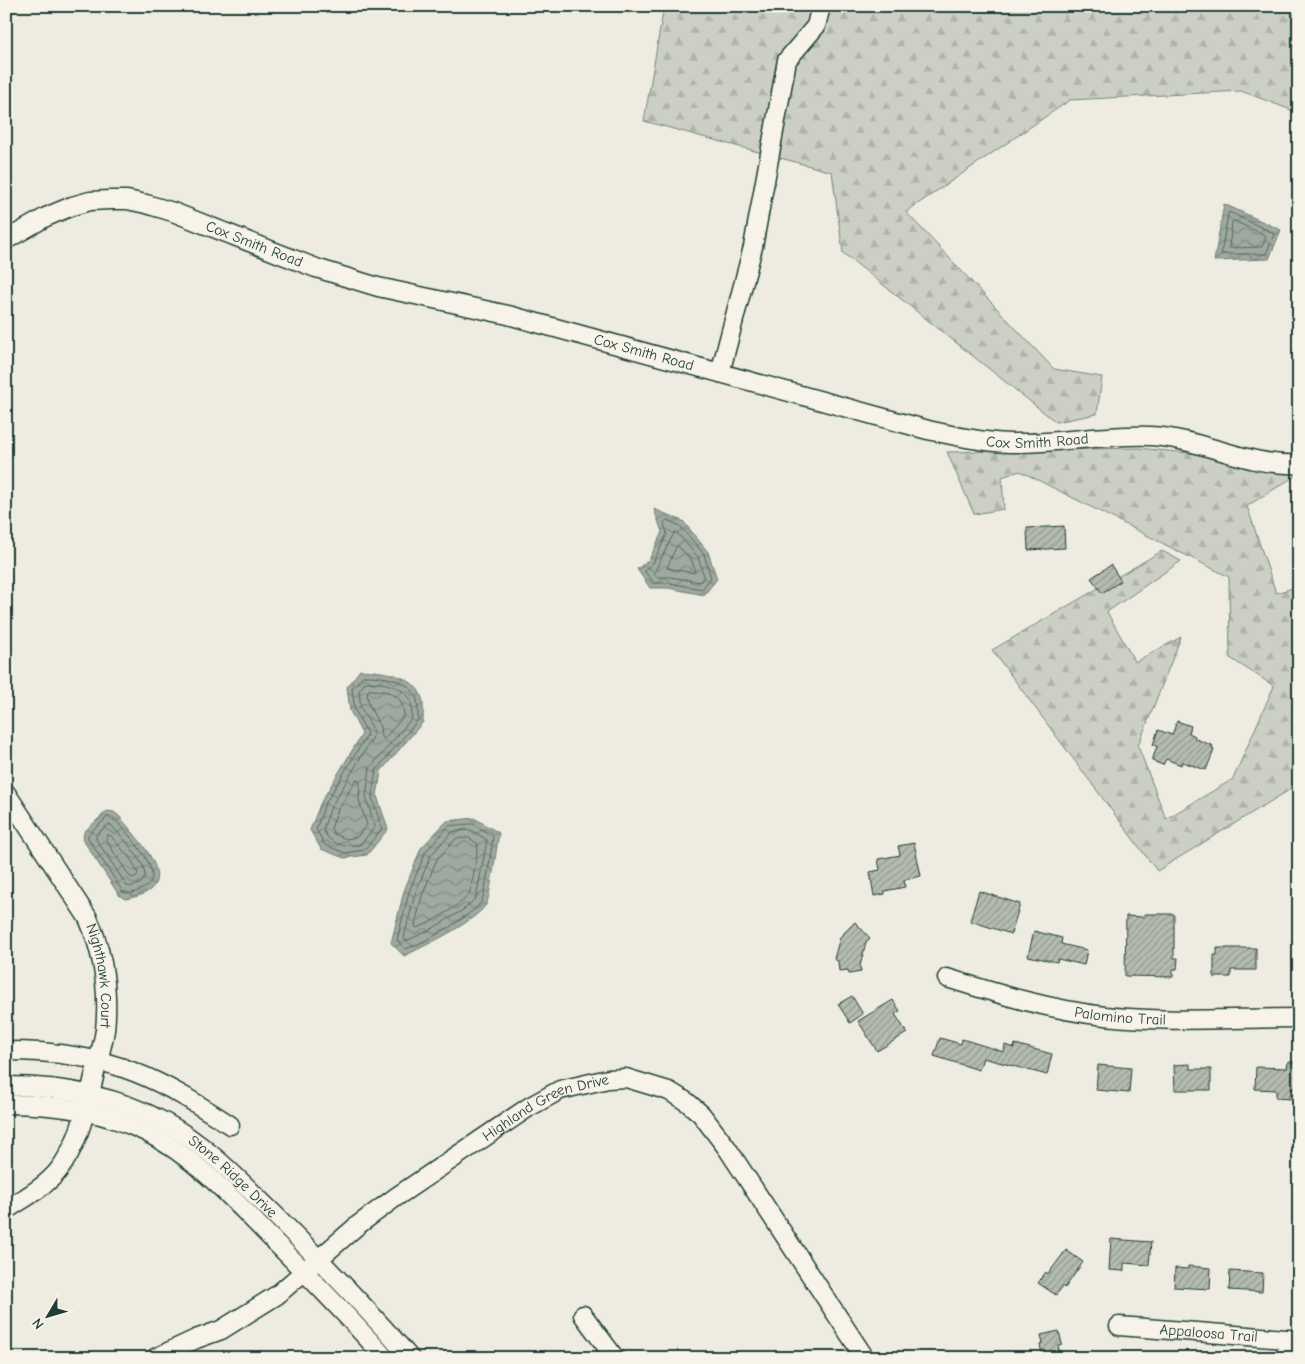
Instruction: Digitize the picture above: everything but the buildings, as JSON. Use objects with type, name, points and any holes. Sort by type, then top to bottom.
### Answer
[{"type":"street","points":[[720,373],[753,248],[787,60],[816,26],[821,6]]},
{"type":"street","name":"Cox Smith Road","points":[[6,240],[46,217],[72,206],[90,201],[127,200],[173,212],[271,251],[378,287],[508,315],[928,430],[974,439],[1010,443],[1150,436],[1195,442],[1278,464],[1299,464]]},
{"type":"street","name":"Nighthawk Court","points":[[6,793],[88,918],[97,939],[103,962],[106,1002],[104,1030],[90,1094],[69,1154],[57,1171],[44,1184],[6,1210]]},
{"type":"street","name":"Palomino Trail","points":[[946,978],[1039,1005],[1106,1016],[1154,1019],[1299,1018]]},
{"type":"street","points":[[6,1051],[58,1054],[97,1061],[133,1071],[199,1104],[230,1125]]},
{"type":"street","name":"Highland Green Drive","points":[[155,1358],[221,1330],[277,1295],[358,1225],[529,1107],[560,1090],[608,1079],[626,1078],[669,1091],[687,1102],[701,1114],[727,1148],[864,1358]]},
{"type":"street","name":"Stone Ridge Drive","points":[[6,1086],[29,1086],[90,1094],[138,1110],[164,1122],[199,1145],[220,1174],[304,1272],[385,1358]]},
{"type":"street","name":"Stone Ridge Drive","points":[[6,1104],[32,1104],[85,1112],[121,1121],[147,1133],[194,1164],[220,1174],[319,1259],[410,1358]]},
{"type":"street","points":[[583,1315],[615,1358]]},
{"type":"street","name":"Appaloosa Trail","points":[[1119,1326],[1293,1340]]},
{"type":"street","points":[[1286,1358],[1293,1340]]},
{"type":"green space","points":[[664,6],[1299,6],[1299,113],[1241,91],[1070,100],[906,212],[1054,369],[1102,377],[1097,414],[1056,422],[843,253],[832,172],[644,121]]},
{"type":"green space","points":[[1138,448],[1199,454],[1297,475],[1247,506],[1276,593],[1299,586],[1299,784],[1157,871],[992,650],[1162,551],[1181,561],[1107,612],[1135,662],[1181,637],[1138,746],[1166,819],[1233,779],[1274,686],[1230,658],[1229,577],[1020,471],[1002,477],[1004,509],[974,514],[947,452]]},
{"type":"water","points":[[1224,204],[1281,230],[1269,259],[1214,261]]},
{"type":"water","points":[[654,509],[683,521],[708,552],[717,579],[704,595],[668,588],[650,588],[637,569],[649,560],[662,532]]},
{"type":"water","points":[[360,670],[396,675],[412,684],[422,698],[423,722],[381,771],[377,796],[388,829],[367,855],[344,858],[321,849],[310,830],[321,802],[362,734],[350,711],[347,687]]},
{"type":"water","points":[[107,811],[114,812],[119,816],[147,851],[154,864],[157,875],[154,885],[144,894],[125,899],[119,895],[83,840],[84,832]]},
{"type":"water","points":[[474,818],[499,833],[486,905],[480,912],[460,926],[404,956],[391,943],[404,891],[421,848],[447,821]]}]
